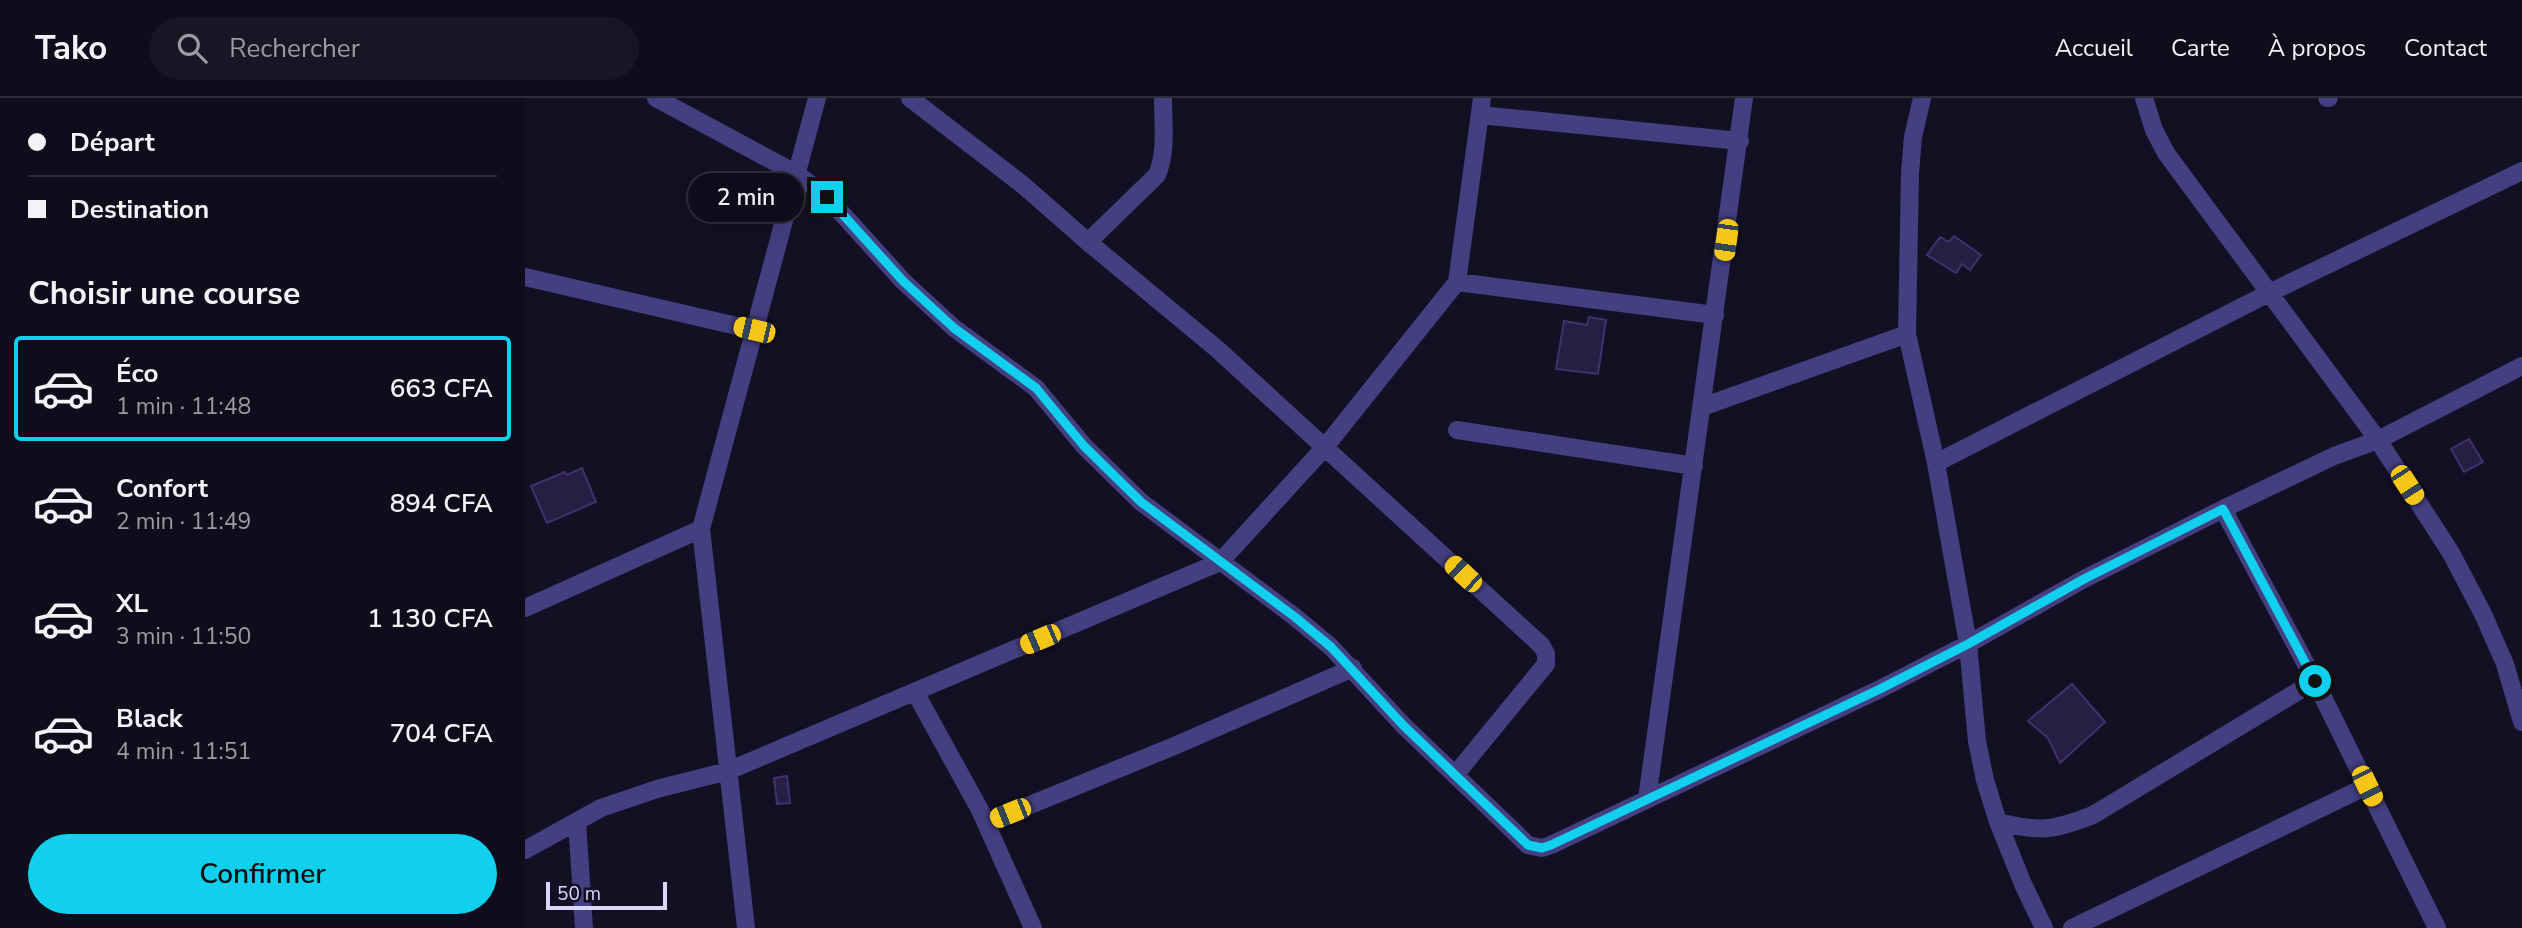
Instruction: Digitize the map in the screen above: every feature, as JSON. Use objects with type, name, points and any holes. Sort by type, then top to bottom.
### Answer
[{"type":"street","points":[[656,98],[797,174],[827,197],[903,281],[954,328],[1036,388],[1084,446],[1141,502],[1295,617],[1353,668],[1403,725],[1528,845],[1534,847],[1551,845],[1968,644],[2084,579],[2223,509],[2324,461],[2378,440],[2522,366]]},
{"type":"street","points":[[746,928],[701,529],[817,98]]},
{"type":"street","points":[[911,98],[1023,185],[1216,348],[1542,646],[1546,654],[1546,664],[1455,775]]},
{"type":"street","points":[[1088,242],[1157,175],[1164,148],[1163,98]]},
{"type":"street","points":[[1647,799],[1744,98]]},
{"type":"street","points":[[1923,98],[1913,137],[1910,173],[1906,334],[1936,463],[1968,644],[1977,741],[1985,780],[2022,884],[2044,928]]},
{"type":"street","points":[[2144,98],[2154,130],[2166,153],[2378,440],[2451,553],[2505,664],[2522,722]]},
{"type":"street","points":[[525,850],[601,808],[657,789],[728,771],[1220,562],[1325,447],[1457,282],[1481,106],[1740,141]]},
{"type":"street","points":[[1936,463],[2269,293],[2522,171]]},
{"type":"street","points":[[525,277],[754,330]]},
{"type":"street","points":[[1457,282],[1715,315]]},
{"type":"street","points":[[1702,407],[1906,334]]},
{"type":"street","points":[[1457,430],[1694,466]]},
{"type":"street","points":[[2223,509],[2315,681],[2437,928]]},
{"type":"street","points":[[525,608],[701,529]]},
{"type":"street","points":[[986,823],[1179,744],[1353,668]]},
{"type":"street","points":[[1998,822],[2031,830],[2055,828],[2093,815],[2315,681]]},
{"type":"street","points":[[915,692],[986,823],[1033,928]]},
{"type":"street","points":[[2072,928],[2367,786]]},
{"type":"street","points":[[577,821],[584,928]]},
{"type":"building","points":[[1954,236],[1981,255],[1970,270],[1962,264],[1956,273],[1927,255],[1940,237],[1949,242]]},
{"type":"building","points":[[1589,317],[1606,320],[1598,374],[1556,369],[1564,321],[1587,325]]},
{"type":"building","points":[[2469,439],[2483,462],[2464,472],[2451,449]]},
{"type":"building","points":[[582,468],[596,502],[547,523],[531,486]]},
{"type":"building","points":[[2072,684],[2105,722],[2060,763],[2048,738],[2028,721]]},
{"type":"building","points":[[787,776],[790,803],[777,804],[774,778]]},
{"type":"route","points":[[827,197],[903,281],[954,328],[1036,388],[1084,446],[1141,502],[1331,647],[1403,725],[1492,812],[1528,845],[1534,847],[1551,845],[1880,689],[1968,644],[2084,579],[2223,509],[2315,681]]}]
